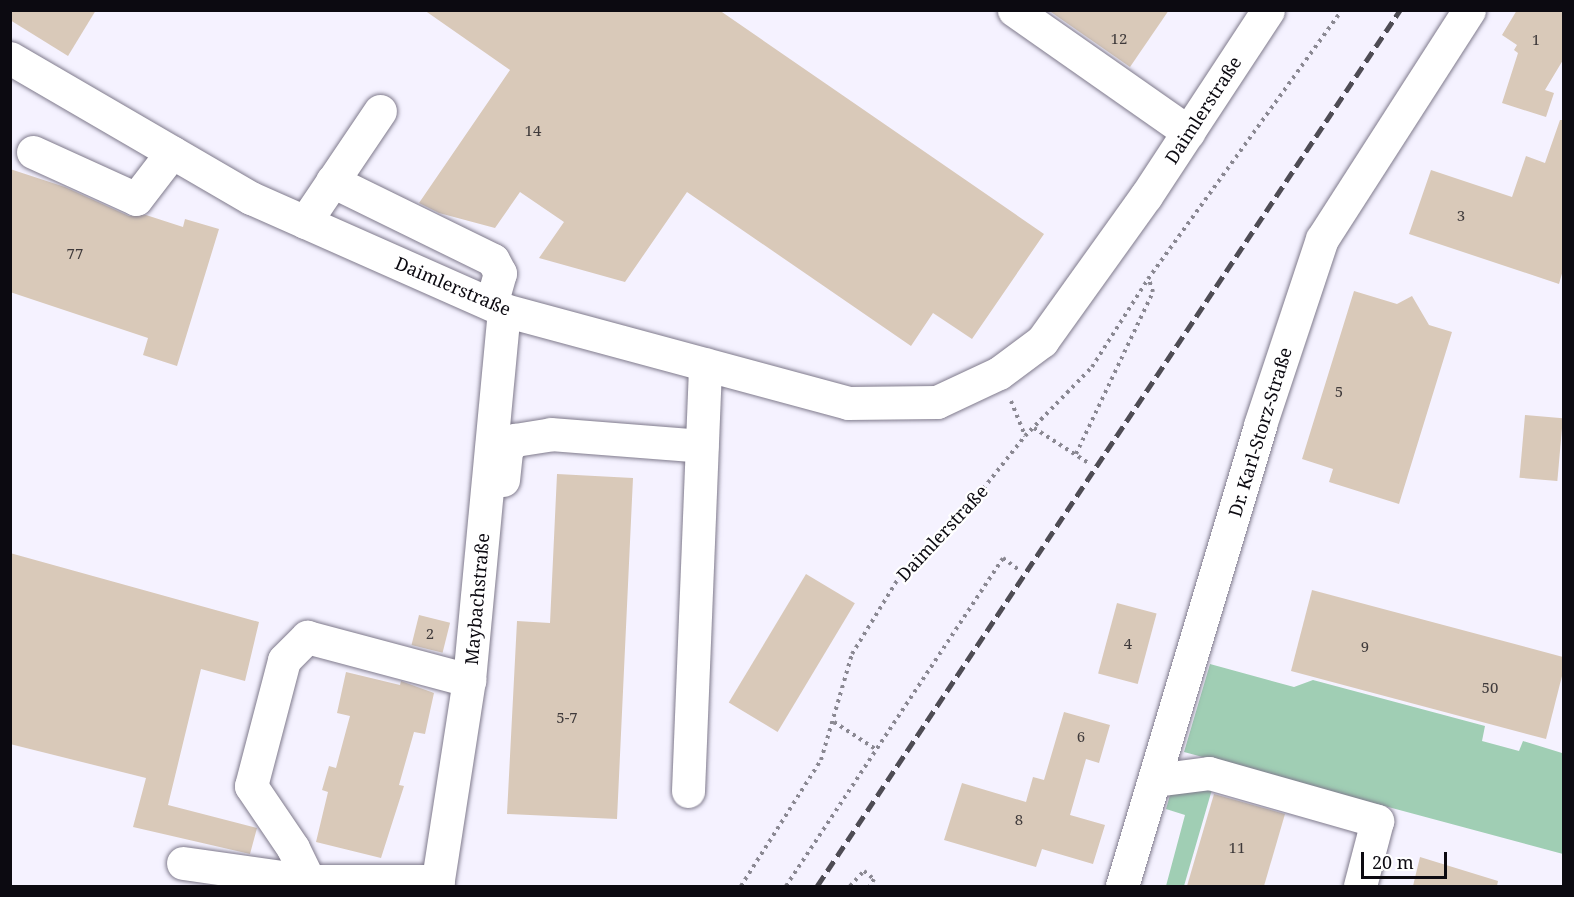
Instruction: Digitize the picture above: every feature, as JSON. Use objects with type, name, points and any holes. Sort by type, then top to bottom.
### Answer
[{"type":"street","points":[[1014,10],[1188,132]]},
{"type":"street","name":"Daimlerstraße","points":[[10,58],[251,198],[497,307],[848,403],[937,402],[999,373],[1042,341],[1188,132],[1268,10]]},
{"type":"street","name":"Dr. Karl-Storz-Straße","points":[[1122,886],[1260,425],[1322,239],[1469,10]]},
{"type":"street","points":[[305,222],[380,111]]},
{"type":"street","points":[[33,152],[136,199],[172,152]]},
{"type":"street","name":"Maybachstraße","points":[[332,181],[493,260],[500,273],[481,678],[438,884]]},
{"type":"street","points":[[688,791],[705,363]]},
{"type":"street","points":[[309,881],[293,848],[251,786],[284,660],[307,637],[481,678],[506,449],[515,440],[551,434],[702,446]]},
{"type":"street","points":[[1155,780],[1209,773],[1377,821],[1360,886]]},
{"type":"street","points":[[183,863],[309,881],[438,884]]},
{"type":"path","name":"Daimlerstraße","points":[[741,886],[821,760],[834,722],[852,654],[904,569],[960,518],[1025,436],[1092,367],[1149,279],[1342,10]]},
{"type":"path","points":[[1076,454],[1153,292],[1149,279]]},
{"type":"path","points":[[999,373],[1025,436]]},
{"type":"path","points":[[1034,428],[1090,464]]},
{"type":"path","points":[[1009,456],[1015,461]]},
{"type":"path","points":[[786,886],[1003,558],[1020,571]]},
{"type":"path","points":[[834,722],[878,750]]},
{"type":"path","points":[[850,886],[864,871],[874,879],[870,886]]},
{"type":"green space","points":[[1210,664],[1294,687],[1313,680],[1485,726],[1482,741],[1519,751],[1523,741],[1562,753],[1563,748],[1563,854],[1184,752]]},
{"type":"green space","points":[[1193,785],[1213,786],[1184,886],[1166,886],[1185,815],[1166,809],[1170,795]]},
{"type":"building","points":[[10,10],[96,10],[68,56],[10,20]]},
{"type":"building","points":[[424,10],[719,10],[1044,234],[972,339],[933,313],[911,346],[687,192],[625,282],[539,258],[564,222],[520,192],[495,228],[439,213],[419,203],[510,70]]},
{"type":"building","points":[[1048,10],[1169,10],[1130,67]]},
{"type":"building","points":[[1517,10],[1563,10],[1563,60],[1545,90],[1554,93],[1546,117],[1502,103],[1518,53],[1514,50],[1517,45],[1502,35]]},
{"type":"building","points":[[1560,120],[1563,120],[1563,270],[1559,284],[1409,234],[1431,170],[1512,197],[1526,156],[1545,163]]},
{"type":"building","points":[[10,169],[65,187],[129,216],[146,215],[183,227],[185,219],[219,229],[177,366],[143,355],[148,338],[10,292]]},
{"type":"building","points":[[1354,291],[1397,304],[1412,296],[1429,325],[1452,332],[1399,504],[1329,482],[1333,469],[1302,459]]},
{"type":"building","points":[[1525,415],[1563,418],[1557,481],[1520,478]]},
{"type":"building","points":[[557,474],[633,478],[617,819],[507,814],[517,621],[550,623]]},
{"type":"building","points":[[10,553],[259,622],[245,681],[201,669],[168,805],[257,828],[250,854],[133,827],[146,778],[10,744]]},
{"type":"building","points":[[806,574],[855,603],[778,732],[729,703]]},
{"type":"building","points":[[1312,590],[1563,657],[1563,672],[1546,739],[1291,671]]},
{"type":"building","points":[[1117,603],[1157,614],[1138,684],[1098,674]]},
{"type":"building","points":[[419,615],[450,623],[443,653],[412,645]]},
{"type":"building","points":[[346,672],[400,685],[401,681],[434,693],[425,734],[414,732],[399,785],[404,786],[381,858],[316,842],[328,792],[322,790],[329,766],[336,768],[350,716],[337,713]]},
{"type":"building","points":[[1064,712],[1110,725],[1099,763],[1086,759],[1070,815],[1105,825],[1093,864],[1042,849],[1036,867],[944,840],[962,783],[1026,802],[1033,777],[1044,780]]},
{"type":"building","points":[[1214,794],[1285,814],[1264,886],[1187,886]]},
{"type":"building","points":[[1420,857],[1498,881],[1497,886],[1413,886]]},
{"type":"railway","points":[[817,886],[1400,10]]}]
